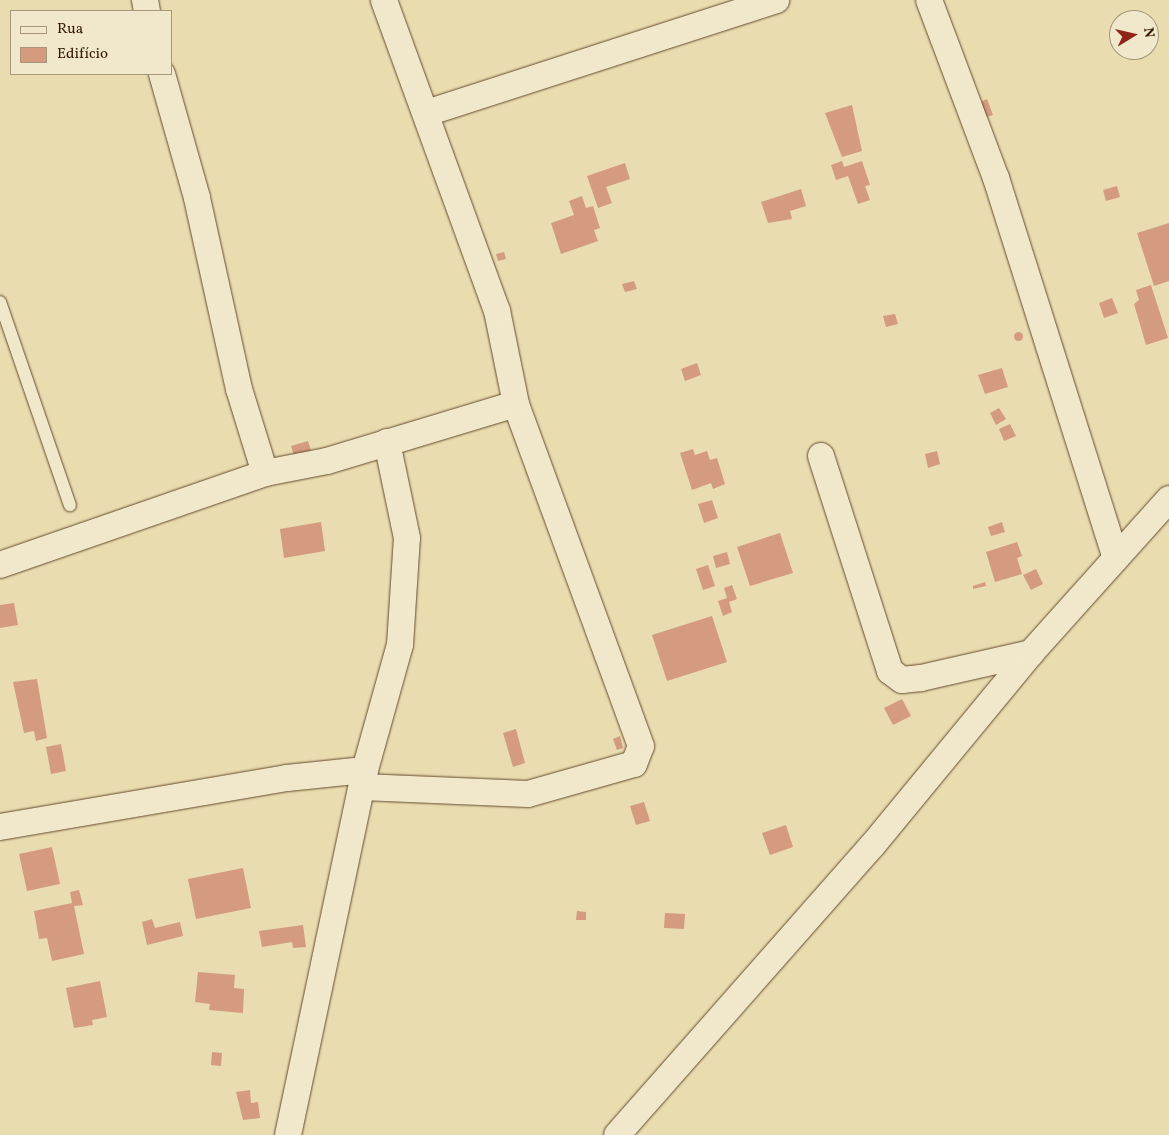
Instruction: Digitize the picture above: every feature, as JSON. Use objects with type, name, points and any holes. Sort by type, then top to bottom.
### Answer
[{"type":"street","points":[[0,827],[287,778],[364,778],[528,794],[634,764],[641,746],[516,404],[497,311],[427,113],[384,0]]},
{"type":"street","points":[[427,113],[776,0]]},
{"type":"street","points":[[929,0],[996,178],[1116,558]]},
{"type":"street","points":[[162,75],[197,198],[239,389],[265,473]]},
{"type":"street","points":[[0,565],[265,473],[326,461],[516,404]]},
{"type":"street","points":[[288,1135],[364,778],[400,645],[407,538],[387,442]]},
{"type":"street","points":[[821,456],[890,671],[902,680],[921,678],[1031,653]]},
{"type":"street","points":[[617,1135],[872,846],[1031,653],[1169,499]]},
{"type":"lane","points":[[0,302],[70,505]]},
{"type":"building","points":[[987,99],[993,115],[981,119],[976,104]]},
{"type":"building","points":[[852,105],[862,151],[842,157],[825,113]]},
{"type":"building","points":[[842,161],[844,167],[862,161],[870,185],[865,186],[870,200],[858,204],[848,176],[836,180],[831,165]]},
{"type":"building","points":[[625,163],[630,179],[606,187],[612,203],[598,208],[587,176]]},
{"type":"building","points":[[1117,186],[1120,197],[1106,201],[1103,190]]},
{"type":"building","points":[[801,189],[806,206],[790,211],[792,219],[768,223],[761,202]]},
{"type":"building","points":[[582,196],[586,208],[593,206],[600,228],[594,230],[598,241],[561,254],[551,223],[574,215],[569,201]]},
{"type":"building","points":[[1169,223],[1169,281],[1154,286],[1137,233]]},
{"type":"building","points":[[504,252],[506,259],[498,261],[496,254]]},
{"type":"building","points":[[634,281],[637,289],[625,292],[622,284]]},
{"type":"building","points":[[1151,285],[1168,338],[1146,345],[1134,304],[1139,300],[1136,290]]},
{"type":"building","points":[[1112,298],[1118,313],[1104,318],[1099,303]]},
{"type":"building","points":[[895,314],[898,324],[886,327],[883,316]]},
{"type":"building","points":[[1018,331],[1023,336],[1018,341],[1013,336]]},
{"type":"building","points":[[697,363],[701,375],[685,381],[681,369]]},
{"type":"building","points":[[1002,368],[1008,387],[985,394],[978,375]]},
{"type":"building","points":[[999,408],[1006,419],[996,425],[990,413]]},
{"type":"building","points":[[1010,424],[1016,436],[1004,441],[999,429]]},
{"type":"building","points":[[308,441],[312,454],[295,459],[291,446]]},
{"type":"building","points":[[693,449],[695,455],[707,451],[710,460],[717,458],[725,484],[713,489],[711,483],[692,490],[680,453]]},
{"type":"building","points":[[937,451],[940,464],[928,468],[925,454]]},
{"type":"building","points":[[712,500],[718,518],[704,523],[698,504]]},
{"type":"building","points":[[321,522],[325,551],[284,558],[280,529]]},
{"type":"building","points":[[1002,522],[1005,532],[991,536],[988,527]]},
{"type":"building","points":[[780,533],[793,573],[750,586],[737,547]]},
{"type":"building","points":[[1017,542],[1022,556],[1017,558],[1022,574],[995,582],[986,552]]},
{"type":"building","points":[[727,552],[730,564],[716,568],[713,556]]},
{"type":"building","points":[[708,565],[715,586],[703,590],[696,569]]},
{"type":"building","points":[[1036,569],[1043,584],[1031,590],[1023,575]]},
{"type":"building","points":[[985,582],[986,586],[973,589],[973,586]]},
{"type":"building","points":[[732,585],[737,599],[729,602],[732,612],[723,616],[718,601],[727,598],[724,588]]},
{"type":"building","points":[[14,603],[18,625],[0,628],[0,605]]},
{"type":"building","points":[[712,616],[727,662],[667,681],[652,635]]},
{"type":"building","points":[[37,679],[47,738],[36,741],[34,731],[24,733],[13,682]]},
{"type":"building","points":[[902,699],[911,716],[893,725],[884,708]]},
{"type":"building","points":[[516,729],[525,763],[513,767],[503,733]]},
{"type":"building","points":[[620,736],[623,748],[617,750],[613,739]]},
{"type":"building","points":[[61,744],[66,771],[51,774],[46,747]]},
{"type":"building","points":[[644,802],[650,821],[636,825],[630,806]]},
{"type":"building","points":[[786,825],[793,847],[770,855],[762,833]]},
{"type":"building","points":[[52,847],[60,884],[27,891],[19,854]]},
{"type":"building","points":[[243,868],[251,908],[196,919],[188,879]]},
{"type":"building","points":[[79,890],[83,905],[74,906],[84,954],[52,961],[47,938],[39,939],[34,911],[72,903],[70,892]]},
{"type":"building","points":[[577,911],[586,912],[586,920],[576,920]]},
{"type":"building","points":[[665,913],[685,914],[684,929],[664,928]]},
{"type":"building","points":[[152,919],[155,928],[180,922],[183,936],[147,945],[142,922]]},
{"type":"building","points":[[303,925],[306,947],[293,948],[292,942],[262,947],[259,931]]},
{"type":"building","points":[[198,972],[235,975],[234,988],[244,989],[243,1013],[209,1010],[210,1004],[195,1002]]},
{"type":"building","points":[[100,981],[107,1017],[92,1020],[93,1025],[74,1028],[66,988]]},
{"type":"building","points":[[212,1052],[222,1053],[221,1066],[211,1065]]},
{"type":"building","points":[[250,1090],[251,1103],[258,1102],[260,1118],[243,1120],[236,1092]]}]
